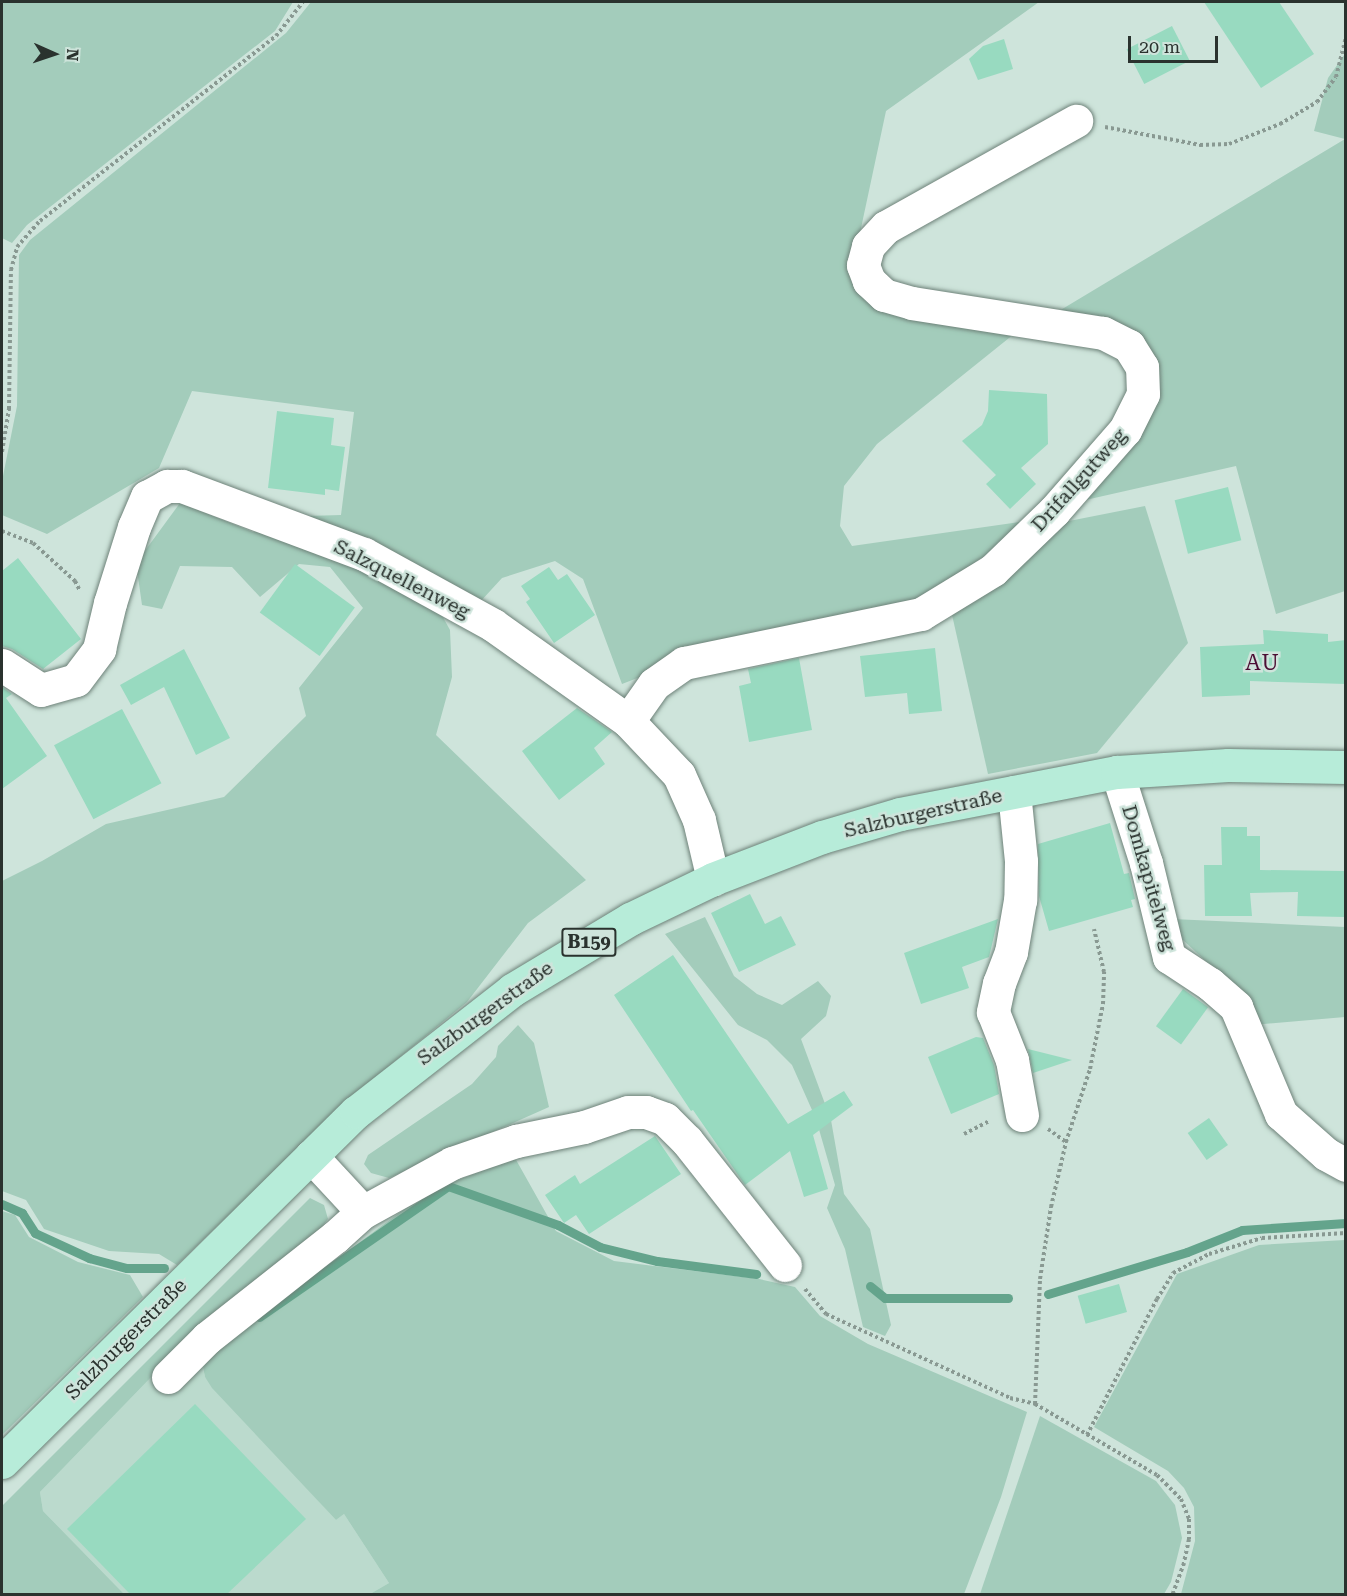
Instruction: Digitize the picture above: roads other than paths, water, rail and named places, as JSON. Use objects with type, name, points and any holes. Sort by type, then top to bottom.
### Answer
[{"type":"main road","name":"Salzburgerstraße","points":[[2,1462],[356,1112],[512,990],[630,919],[713,879],[822,837],[900,814],[1117,772],[1228,765],[1346,766]]},
{"type":"street","name":"Drifallgutweg","points":[[628,721],[654,684],[684,663],[921,614],[993,570],[1054,512],[1125,430],[1143,394],[1142,367],[1130,346],[1103,333],[912,303],[884,295],[869,281],[863,265],[868,246],[886,227],[1076,121]]},
{"type":"street","name":"Salzquellenweg","points":[[2,665],[41,690],[76,680],[99,649],[120,571],[147,497],[167,486],[182,486],[364,554],[493,625],[628,721],[679,775],[699,820],[713,879]]},
{"type":"street","name":"Domkapitelweg","points":[[1117,772],[1146,863],[1169,957],[1210,984],[1236,1007],[1281,1114],[1326,1154],[1346,1165]]},
{"type":"street","points":[[1014,792],[1021,861],[1020,900],[1011,952],[999,983],[993,1012],[1012,1060],[1022,1115]]},
{"type":"street","points":[[168,1377],[207,1338],[335,1237],[363,1212],[452,1162],[516,1141],[584,1127],[628,1112],[646,1112],[665,1119],[687,1141],[785,1265]]},
{"type":"street","points":[[311,1156],[363,1212]]},
{"type":"waterway","points":[[259,1317],[448,1186],[558,1225],[600,1247],[657,1261],[756,1274]]},
{"type":"waterway","points":[[2,1204],[22,1213],[35,1233],[89,1258],[127,1268],[164,1268]]},
{"type":"waterway","points":[[1048,1294],[1187,1252],[1242,1230],[1346,1223]]},
{"type":"waterway","points":[[870,1286],[885,1298],[1008,1298]]},
{"type":"district","name":"AU","points":[[1263,663]]}]
